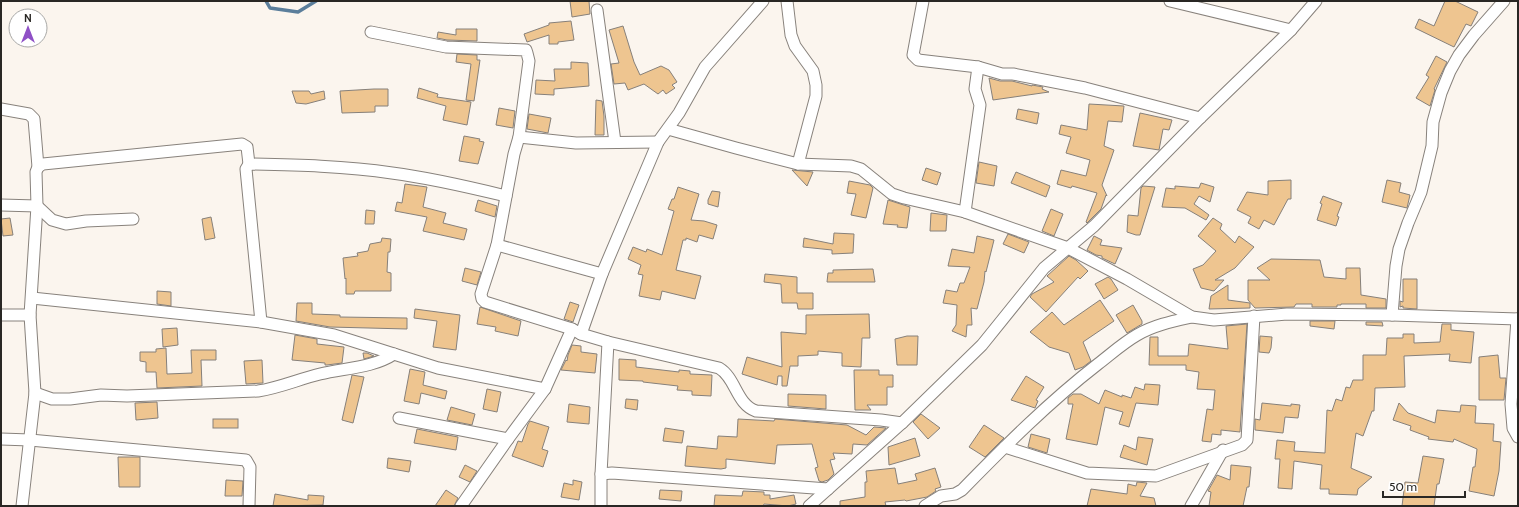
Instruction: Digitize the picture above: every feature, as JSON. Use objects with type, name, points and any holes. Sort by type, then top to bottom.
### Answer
[{"type":"street","points":[[462,506],[544,389],[576,332],[658,142],[679,113],[705,67],[763,1]]},
{"type":"street","points":[[787,1],[791,36],[795,46],[813,72],[816,85],[816,96],[798,164]]},
{"type":"street","points":[[923,1],[913,55],[918,60],[978,67],[1002,74],[1013,74],[1085,88],[1200,118]]},
{"type":"street","points":[[1170,1],[1291,30]]},
{"type":"street","points":[[809,506],[902,423],[982,345],[1044,268],[1094,226],[1200,118],[1291,30],[1316,1]]},
{"type":"street","points":[[1392,315],[1396,266],[1399,250],[1421,192],[1432,146],[1433,122],[1441,93],[1450,71],[1459,55],[1474,35],[1504,1]]},
{"type":"street","points":[[597,10],[615,142]]},
{"type":"street","points":[[371,32],[446,47],[526,50],[528,53],[529,61],[519,137],[514,154],[497,245],[481,294],[482,299],[485,302],[608,342],[718,368],[725,372],[744,405],[749,409],[756,411],[881,420],[902,423]]},
{"type":"street","points":[[965,212],[980,105],[975,89],[978,67]]},
{"type":"street","points":[[1,109],[29,114],[34,119],[38,166],[36,172],[37,206],[30,315],[35,393],[22,506]]},
{"type":"street","points":[[668,129],[798,164],[851,166],[861,169],[892,194],[965,212],[1068,248],[1127,279],[1192,317]]},
{"type":"street","points":[[519,137],[576,143],[658,142]]},
{"type":"street","points":[[38,166],[43,164],[242,144],[247,147],[248,164],[246,169],[261,322]]},
{"type":"street","points":[[248,164],[313,166],[392,173],[437,180],[506,196]]},
{"type":"street","points":[[1,205],[37,206],[52,220],[66,224],[86,221],[133,219]]},
{"type":"street","points":[[497,245],[602,274]]},
{"type":"street","points":[[32,298],[261,322],[334,335],[438,368],[544,389]]},
{"type":"street","points":[[925,506],[941,496],[955,494],[962,490],[1069,386],[1126,342],[1139,334],[1166,323],[1192,317],[1214,320],[1287,314],[1392,315],[1517,319],[1515,383],[1511,404],[1513,428],[1518,437]]},
{"type":"street","points":[[1,315],[30,315]]},
{"type":"street","points":[[1005,447],[1087,472],[1156,476],[1223,450],[1242,445],[1248,440],[1254,316]]},
{"type":"street","points":[[601,506],[601,474],[608,342]]},
{"type":"street","points":[[35,393],[52,399],[70,400],[101,395],[127,396],[258,391],[272,389],[322,374],[380,362],[394,354]]},
{"type":"street","points":[[399,418],[508,439]]},
{"type":"street","points":[[1,439],[30,440],[246,460],[250,466],[249,506]]},
{"type":"street","points":[[1191,506],[1223,450]]},
{"type":"street","points":[[601,474],[612,472],[828,489]]},
{"type":"building","points":[[570,1],[589,1],[590,14],[572,17]]},
{"type":"building","points":[[1445,1],[1455,1],[1478,12],[1471,26],[1466,24],[1454,47],[1415,28],[1419,19],[1434,26]]},
{"type":"building","points":[[571,21],[574,40],[558,42],[558,44],[549,44],[549,35],[527,42],[524,34],[549,25],[549,23]]},
{"type":"building","points":[[623,26],[634,62],[640,75],[661,66],[669,70],[677,82],[672,85],[675,88],[666,94],[663,90],[658,94],[644,84],[628,90],[625,83],[614,84],[611,64],[619,63],[609,30]]},
{"type":"building","points":[[456,29],[477,29],[477,41],[447,40],[437,38],[438,32],[456,35]]},
{"type":"building","points":[[457,54],[477,55],[477,60],[480,60],[474,101],[466,100],[471,64],[456,62]]},
{"type":"building","points":[[1436,56],[1447,62],[1434,89],[1435,90],[1430,106],[1416,98],[1429,77],[1426,75]]},
{"type":"building","points":[[571,62],[588,63],[589,86],[554,89],[554,95],[535,94],[536,80],[555,81],[554,69],[571,69]]},
{"type":"building","points":[[989,78],[1043,87],[1042,89],[1049,92],[993,100]]},
{"type":"building","points":[[419,88],[438,94],[437,97],[471,102],[467,125],[443,120],[446,106],[417,98]]},
{"type":"building","points":[[388,89],[388,106],[375,106],[375,112],[342,113],[340,91]]},
{"type":"building","points":[[292,91],[309,91],[311,94],[324,91],[325,99],[306,104],[296,103]]},
{"type":"building","points":[[596,100],[602,101],[604,135],[595,135]]},
{"type":"building","points":[[1089,104],[1124,106],[1122,122],[1108,121],[1104,146],[1114,150],[1102,185],[1107,196],[1106,195],[1101,209],[1087,223],[1086,222],[1097,193],[1072,186],[1071,188],[1057,184],[1061,170],[1086,176],[1090,160],[1066,153],[1071,137],[1059,134],[1061,125],[1087,130]]},
{"type":"building","points":[[499,108],[515,111],[513,128],[496,125]]},
{"type":"building","points":[[1018,109],[1039,113],[1037,124],[1016,119]]},
{"type":"building","points":[[1140,113],[1172,120],[1169,130],[1163,129],[1159,150],[1133,146]]},
{"type":"building","points":[[529,114],[551,118],[548,133],[527,129]]},
{"type":"building","points":[[464,136],[480,139],[479,141],[484,142],[478,164],[459,161]]},
{"type":"building","points":[[979,162],[997,166],[994,186],[976,183]]},
{"type":"building","points":[[926,168],[941,173],[937,185],[922,180]]},
{"type":"building","points":[[792,170],[813,172],[807,186]]},
{"type":"building","points":[[1016,172],[1050,186],[1046,197],[1011,183]]},
{"type":"building","points":[[1291,180],[1291,199],[1288,199],[1274,225],[1264,220],[1259,229],[1248,223],[1251,217],[1237,210],[1247,192],[1268,195],[1268,181]]},
{"type":"building","points":[[1387,180],[1401,183],[1399,192],[1410,195],[1407,208],[1382,202]]},
{"type":"building","points":[[849,181],[870,185],[873,188],[866,218],[851,215],[856,194],[847,193]]},
{"type":"building","points":[[1201,183],[1214,187],[1210,202],[1199,196],[1194,204],[1209,215],[1206,220],[1185,208],[1162,207],[1166,188],[1175,189],[1175,186],[1199,188]]},
{"type":"building","points":[[405,184],[427,187],[423,207],[446,213],[443,223],[467,229],[464,240],[423,231],[427,217],[395,211],[397,202],[402,203]]},
{"type":"building","points":[[1143,186],[1155,187],[1140,235],[1136,235],[1127,232],[1128,215],[1138,216],[1141,188]]},
{"type":"building","points":[[678,187],[699,194],[691,220],[704,221],[717,225],[713,239],[699,235],[697,242],[686,238],[686,240],[683,240],[676,270],[701,276],[695,299],[662,291],[660,300],[639,296],[643,275],[638,274],[641,265],[628,259],[633,247],[646,252],[647,249],[662,255],[674,211],[668,209],[672,199],[674,199]]},
{"type":"building","points":[[712,191],[720,192],[718,207],[708,204]]},
{"type":"building","points":[[1323,196],[1342,203],[1337,216],[1339,217],[1336,226],[1317,220],[1322,204],[1320,203]]},
{"type":"building","points":[[478,200],[497,206],[495,217],[475,211]]},
{"type":"building","points":[[888,200],[910,207],[907,228],[897,227],[898,225],[883,224]]},
{"type":"building","points":[[1051,209],[1063,214],[1054,236],[1042,231]]},
{"type":"building","points":[[366,210],[375,211],[374,224],[365,224]]},
{"type":"building","points":[[931,213],[947,215],[946,231],[930,231]]},
{"type":"building","points":[[211,217],[215,238],[205,240],[202,219]]},
{"type":"building","points":[[10,218],[13,235],[3,236],[1,219]]},
{"type":"building","points":[[1213,218],[1222,224],[1220,229],[1235,243],[1239,236],[1254,247],[1235,268],[1215,280],[1224,280],[1214,291],[1201,288],[1193,269],[1203,265],[1216,251],[1198,236]]},
{"type":"building","points":[[834,233],[854,234],[853,253],[832,254],[832,250],[803,247],[804,238],[833,244]]},
{"type":"building","points":[[1008,234],[1029,242],[1024,253],[1003,244]]},
{"type":"building","points":[[977,236],[994,240],[986,272],[985,271],[984,282],[977,309],[971,308],[972,325],[967,325],[966,337],[952,331],[956,325],[957,305],[943,303],[946,290],[957,292],[960,283],[964,283],[970,267],[948,266],[952,249],[974,253]]},
{"type":"building","points":[[1094,236],[1102,240],[1100,245],[1122,248],[1115,264],[1102,258],[1102,256],[1096,255],[1087,250]]},
{"type":"building","points":[[382,238],[391,239],[390,252],[388,252],[387,272],[391,273],[391,291],[355,291],[354,294],[346,294],[346,278],[345,279],[343,258],[358,256],[357,253],[368,251],[370,244],[381,242]]},
{"type":"building","points":[[1069,256],[1088,271],[1080,279],[1078,277],[1046,312],[1030,297],[1032,294],[1054,282],[1047,276]]},
{"type":"building","points":[[1271,259],[1320,260],[1324,277],[1346,279],[1346,268],[1360,268],[1361,295],[1386,299],[1386,308],[1366,308],[1366,304],[1341,304],[1337,305],[1337,307],[1312,307],[1312,304],[1296,304],[1294,307],[1255,308],[1248,300],[1248,280],[1270,280],[1257,268]]},
{"type":"building","points":[[465,268],[481,272],[477,285],[462,281]]},
{"type":"building","points":[[873,269],[875,282],[827,282],[828,273],[833,273],[833,270]]},
{"type":"building","points":[[765,274],[797,277],[797,293],[813,293],[813,309],[798,309],[797,303],[782,303],[781,284],[764,282]]},
{"type":"building","points":[[1108,277],[1118,290],[1104,299],[1095,284]]},
{"type":"building","points":[[1403,279],[1417,279],[1417,309],[1403,308],[1403,306],[1400,307],[1400,301],[1403,302]]},
{"type":"building","points":[[1228,285],[1228,300],[1250,303],[1250,308],[1209,309],[1211,296]]},
{"type":"building","points":[[157,291],[171,292],[171,306],[157,304]]},
{"type":"building","points":[[1100,300],[1114,321],[1083,342],[1091,361],[1083,367],[1075,370],[1069,353],[1049,347],[1030,332],[1052,312],[1064,325]]},
{"type":"building","points":[[570,302],[579,305],[573,322],[564,319]]},
{"type":"building","points":[[297,303],[312,303],[312,314],[340,315],[340,317],[407,318],[407,329],[330,327],[296,321]]},
{"type":"building","points":[[1133,305],[1142,321],[1142,324],[1127,333],[1116,315]]},
{"type":"building","points":[[480,307],[521,321],[518,336],[495,331],[496,327],[477,324]]},
{"type":"building","points":[[415,309],[460,315],[456,350],[433,347],[437,321],[414,318]]},
{"type":"building","points":[[869,314],[870,338],[862,338],[861,367],[842,366],[842,353],[818,351],[818,355],[798,356],[798,366],[790,366],[787,386],[782,386],[782,376],[778,376],[777,385],[742,374],[747,357],[782,367],[781,332],[806,334],[806,315]]},
{"type":"building","points":[[1310,321],[1335,321],[1334,329],[1310,326]]},
{"type":"building","points":[[1366,322],[1382,322],[1383,326],[1366,325]]},
{"type":"building","points":[[1247,324],[1240,432],[1221,430],[1221,435],[1212,434],[1211,442],[1202,441],[1207,409],[1213,410],[1215,390],[1197,389],[1199,372],[1186,370],[1186,365],[1149,365],[1150,337],[1158,337],[1158,356],[1188,356],[1189,344],[1228,349],[1226,326]]},
{"type":"building","points":[[1442,324],[1451,324],[1451,330],[1474,332],[1471,363],[1449,361],[1450,354],[1404,356],[1405,387],[1375,388],[1374,411],[1372,411],[1363,436],[1356,433],[1351,468],[1372,477],[1358,489],[1357,495],[1329,494],[1329,489],[1320,489],[1322,465],[1294,461],[1292,489],[1278,488],[1280,459],[1275,459],[1277,440],[1295,442],[1294,451],[1325,453],[1327,410],[1332,411],[1336,399],[1342,401],[1346,387],[1350,388],[1353,380],[1363,380],[1363,355],[1386,355],[1387,338],[1403,338],[1403,334],[1414,334],[1414,343],[1440,342]]},
{"type":"building","points":[[177,328],[178,345],[163,347],[162,329]]},
{"type":"building","points":[[295,335],[317,339],[317,344],[344,347],[342,363],[325,365],[325,363],[292,360]]},
{"type":"building","points":[[907,336],[918,336],[917,365],[897,365],[895,339]]},
{"type":"building","points":[[1260,336],[1272,337],[1269,353],[1259,352]]},
{"type":"building","points":[[572,345],[581,346],[581,352],[597,354],[595,373],[561,370],[566,360],[567,361]]},
{"type":"building","points":[[166,348],[167,374],[192,373],[191,350],[216,350],[216,360],[201,360],[202,386],[157,388],[156,372],[146,372],[146,362],[140,361],[140,352],[156,352],[156,349]]},
{"type":"building","points":[[363,353],[367,353],[374,356],[364,359]]},
{"type":"building","points":[[1498,355],[1500,378],[1506,378],[1504,400],[1479,400],[1479,357]]},
{"type":"building","points":[[619,359],[636,360],[636,367],[679,372],[679,370],[690,371],[690,374],[712,375],[711,396],[692,395],[692,391],[677,390],[678,386],[643,381],[619,380]]},
{"type":"building","points":[[262,360],[263,383],[246,384],[244,361]]},
{"type":"building","points":[[410,369],[425,372],[423,385],[447,391],[445,399],[421,393],[419,404],[404,401]]},
{"type":"building","points":[[854,370],[879,370],[879,375],[893,375],[893,387],[887,387],[887,405],[867,405],[871,410],[855,410]]},
{"type":"building","points":[[352,375],[364,377],[353,423],[342,420]]},
{"type":"building","points":[[1026,376],[1044,387],[1036,400],[1038,401],[1035,408],[1011,400]]},
{"type":"building","points":[[1145,384],[1160,385],[1158,405],[1136,403],[1129,427],[1119,424],[1123,412],[1105,407],[1097,445],[1066,439],[1073,404],[1068,404],[1068,398],[1073,394],[1081,394],[1099,404],[1105,390],[1122,397],[1122,395],[1131,398],[1135,387],[1144,390]]},
{"type":"building","points":[[487,389],[501,392],[497,412],[483,409]]},
{"type":"building","points":[[788,394],[826,395],[826,409],[788,406]]},
{"type":"building","points":[[626,399],[638,400],[637,410],[625,408]]},
{"type":"building","points":[[157,402],[158,418],[136,420],[135,403]]},
{"type":"building","points":[[1262,403],[1291,406],[1291,404],[1300,405],[1298,418],[1285,417],[1283,433],[1255,430],[1255,419],[1260,420]]},
{"type":"building","points":[[1399,403],[1408,413],[1435,423],[1437,410],[1460,412],[1461,405],[1476,406],[1475,423],[1494,424],[1493,441],[1501,442],[1499,471],[1494,496],[1469,491],[1473,467],[1475,467],[1477,449],[1454,439],[1453,442],[1428,439],[1429,437],[1410,430],[1411,426],[1393,420]]},
{"type":"building","points":[[569,404],[590,407],[589,424],[567,422]]},
{"type":"building","points":[[451,407],[475,414],[472,425],[447,420]]},
{"type":"building","points":[[921,414],[940,428],[928,439],[913,422]]},
{"type":"building","points":[[213,419],[238,419],[238,428],[213,428]]},
{"type":"building","points":[[738,419],[774,421],[775,419],[847,425],[866,435],[874,427],[886,428],[867,445],[853,444],[852,454],[833,453],[835,459],[830,460],[834,474],[828,480],[822,482],[819,481],[815,468],[818,467],[812,444],[777,445],[775,464],[726,459],[726,468],[721,469],[685,466],[687,446],[717,449],[718,436],[737,437]]},
{"type":"building","points":[[530,421],[549,427],[542,449],[548,451],[543,467],[512,456],[518,441],[522,442]]},
{"type":"building","points":[[984,425],[1004,438],[985,457],[969,447]]},
{"type":"building","points":[[665,428],[684,431],[682,443],[663,441]]},
{"type":"building","points":[[417,429],[458,437],[456,450],[414,443]]},
{"type":"building","points":[[1031,434],[1050,439],[1047,453],[1028,447]]},
{"type":"building","points":[[1138,437],[1153,439],[1147,465],[1120,457],[1124,445],[1136,450]]},
{"type":"building","points":[[915,438],[920,456],[889,465],[888,447]]},
{"type":"building","points":[[1423,456],[1444,459],[1439,484],[1437,484],[1434,506],[1402,506],[1405,482],[1418,483]]},
{"type":"building","points":[[118,457],[140,457],[140,487],[119,487]]},
{"type":"building","points":[[388,458],[411,461],[409,472],[387,468]]},
{"type":"building","points":[[465,465],[477,471],[470,482],[459,477]]},
{"type":"building","points":[[1231,465],[1251,467],[1249,487],[1247,487],[1243,506],[1209,506],[1211,492],[1208,491],[1217,475],[1230,480]]},
{"type":"building","points":[[895,468],[898,484],[917,480],[915,474],[935,468],[941,487],[935,489],[936,491],[927,497],[906,501],[885,502],[886,506],[840,506],[840,501],[865,497],[865,482],[867,482],[866,471]]},
{"type":"building","points":[[226,480],[243,481],[242,496],[225,496]]},
{"type":"building","points":[[573,480],[582,482],[579,500],[561,497],[564,483],[573,485]]},
{"type":"building","points":[[1137,482],[1147,483],[1140,496],[1154,498],[1156,506],[1087,506],[1091,489],[1127,494],[1128,484],[1136,486]]},
{"type":"building","points":[[446,490],[458,498],[454,506],[435,506]]},
{"type":"building","points":[[660,490],[682,491],[681,501],[659,499]]},
{"type":"building","points":[[743,491],[764,492],[764,495],[770,495],[770,499],[794,495],[796,504],[788,506],[764,504],[763,506],[714,506],[715,495],[742,496]]},
{"type":"building","points":[[275,494],[308,500],[308,495],[324,496],[323,505],[273,506]]},
{"type":"waterway","points":[[266,1],[270,8],[298,12],[316,1]]}]
